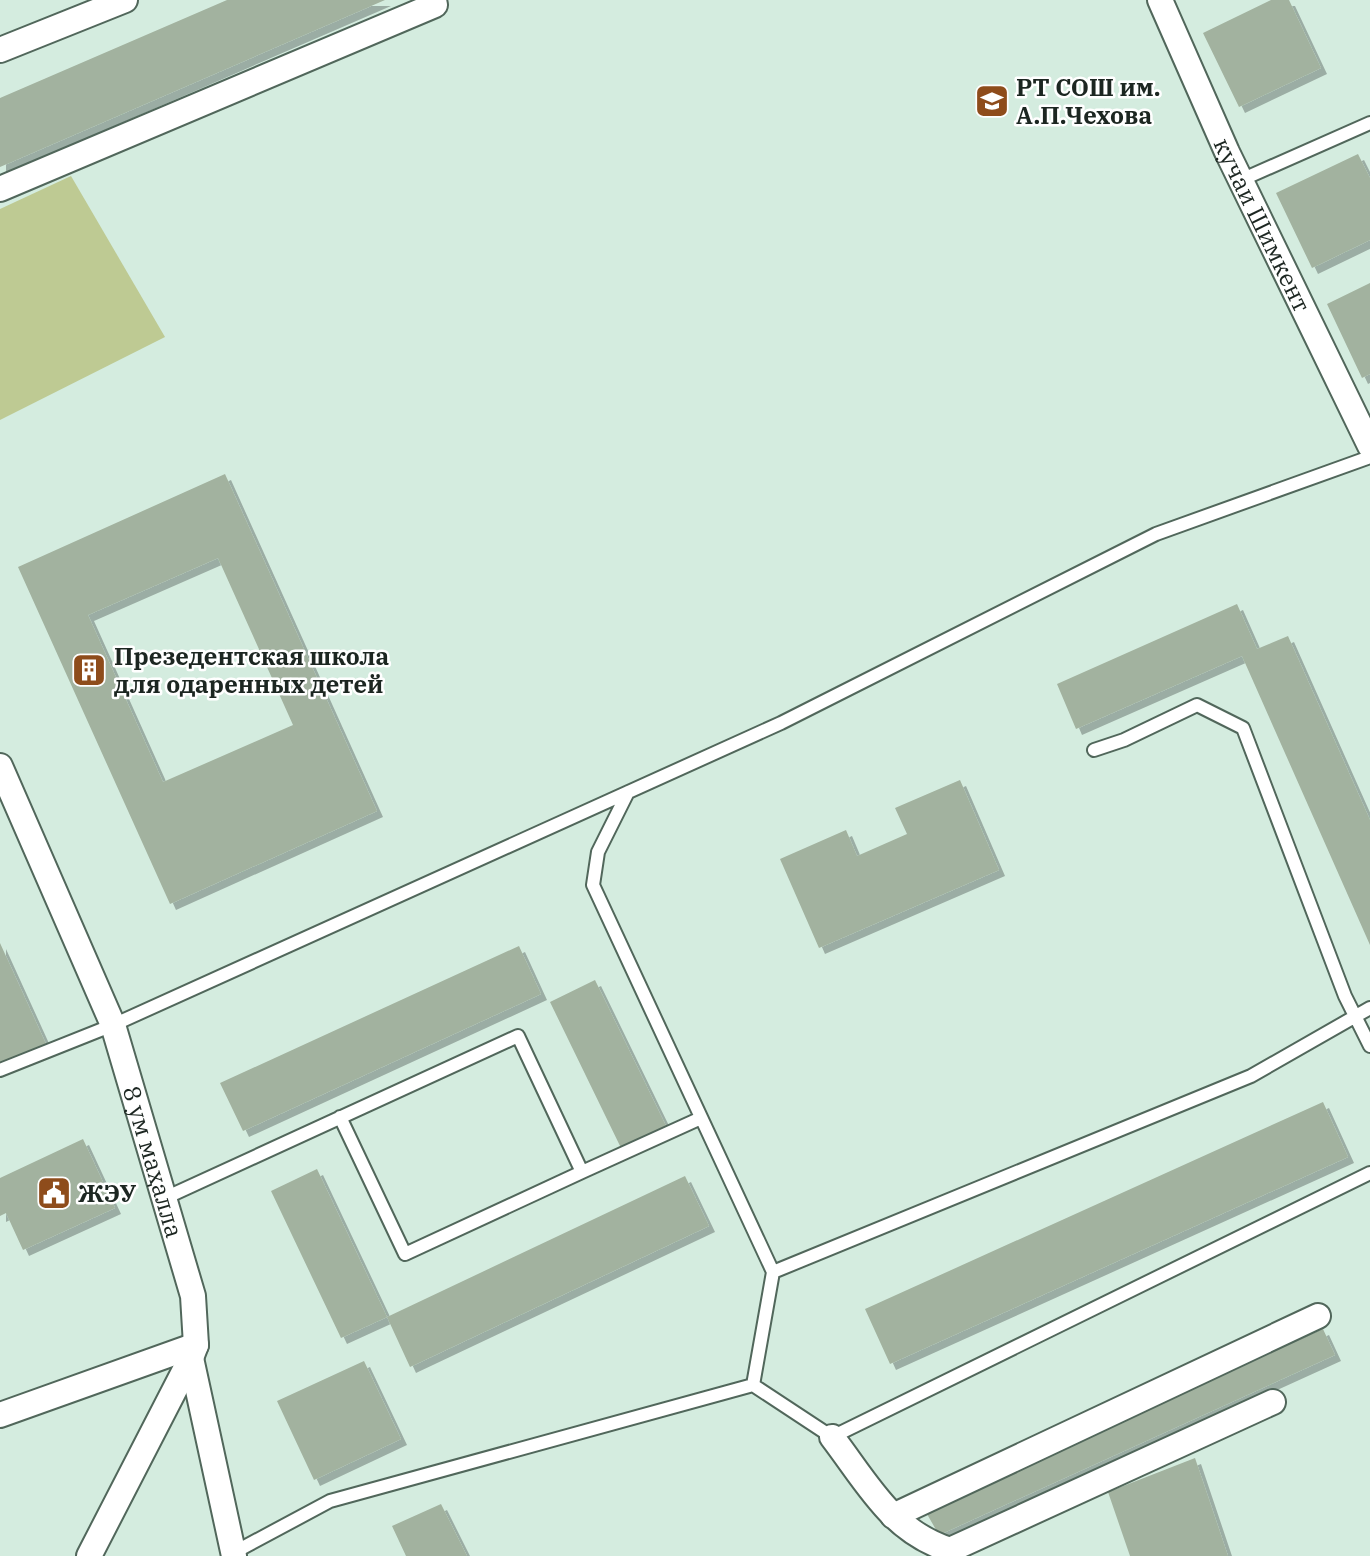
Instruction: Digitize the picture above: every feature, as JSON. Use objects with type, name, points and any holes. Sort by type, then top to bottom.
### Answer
[{"type":"street","points":[[0,50],[125,0]]},
{"type":"street","name":"кучаи Шимкент","points":[[1160,0],[1241,180],[1370,446]]},
{"type":"street","points":[[0,189],[439,2]]},
{"type":"street","name":"8 ум маҳалла","points":[[0,766],[113,1025],[165,1198],[193,1296],[194,1351],[233,1554]]},
{"type":"street","points":[[893,1516],[1318,1316]]},
{"type":"street","points":[[0,1415],[194,1351]]},
{"type":"street","points":[[89,1556],[194,1351]]},
{"type":"street","points":[[832,1437],[893,1516],[910,1532],[950,1550],[1273,1402]]},
{"type":"lane","points":[[1241,180],[1370,123]]},
{"type":"lane","points":[[0,1070],[113,1025],[781,723],[1156,534],[1370,457]]},
{"type":"lane","points":[[1094,750],[1124,740],[1197,705],[1243,728],[1345,996],[1357,1015],[1370,1046]]},
{"type":"lane","points":[[628,792],[598,852],[593,885],[774,1272],[752,1385]]},
{"type":"lane","points":[[774,1272],[1251,1076],[1370,1008]]},
{"type":"lane","points":[[165,1198],[518,1035],[582,1172]]},
{"type":"lane","points":[[340,1117],[405,1254],[701,1118]]},
{"type":"lane","points":[[233,1554],[330,1501],[752,1385],[832,1437],[1370,1173]]},
{"type":"green space","points":[[71,176],[165,337],[0,420],[0,209]]},
{"type":"building","points":[[227,0],[385,0],[0,167],[0,98]]},
{"type":"building","points":[[1271,0],[1289,0],[1321,68],[1239,107],[1203,33]]},
{"type":"building","points":[[1358,154],[1370,178],[1370,240],[1312,268],[1276,193]]},
{"type":"building","points":[[1370,283],[1370,374],[1362,378],[1327,304]]},
{"type":"building","name":"Презедентская школа для одаренных детей","points":[[225,474],[377,811],[170,904],[18,567]],"holes":[[[218,558],[293,725],[163,782],[88,615]]]},
{"type":"building","points":[[1237,604],[1257,649],[1288,636],[1370,820],[1370,945],[1242,656],[1076,729],[1057,684]]},
{"type":"building","points":[[960,780],[999,870],[819,948],[780,859],[846,830],[857,856],[907,834],[895,808]]},
{"type":"building","points":[[0,943],[46,1044],[0,1065]]},
{"type":"building","points":[[519,946],[541,994],[243,1131],[220,1083]]},
{"type":"building","points":[[595,980],[667,1128],[622,1150],[550,1002]]},
{"type":"building","points":[[1323,1102],[1348,1157],[890,1364],[865,1309]]},
{"type":"building","name":"ЖЭУ","points":[[83,1139],[115,1208],[23,1250],[6,1213],[0,1216],[0,1178]]},
{"type":"building","points":[[317,1169],[387,1317],[341,1338],[271,1191]]},
{"type":"building","points":[[685,1176],[709,1226],[410,1367],[387,1317]]},
{"type":"building","points":[[1323,1329],[1335,1355],[939,1535],[923,1507]]},
{"type":"building","points":[[364,1361],[401,1439],[314,1480],[277,1401]]},
{"type":"building","points":[[1195,1458],[1228,1556],[1130,1556],[1108,1492]]},
{"type":"building","points":[[441,1504],[467,1556],[406,1556],[392,1526]]},
{"type":"place","name":"РТ СОШ им. А.П.Чехова","points":[[992,101]]},
{"type":"place","name":"Презедентская школа для одаренных детей","points":[[89,670]]},
{"type":"place","name":"ЖЭУ","points":[[54,1193]]}]
